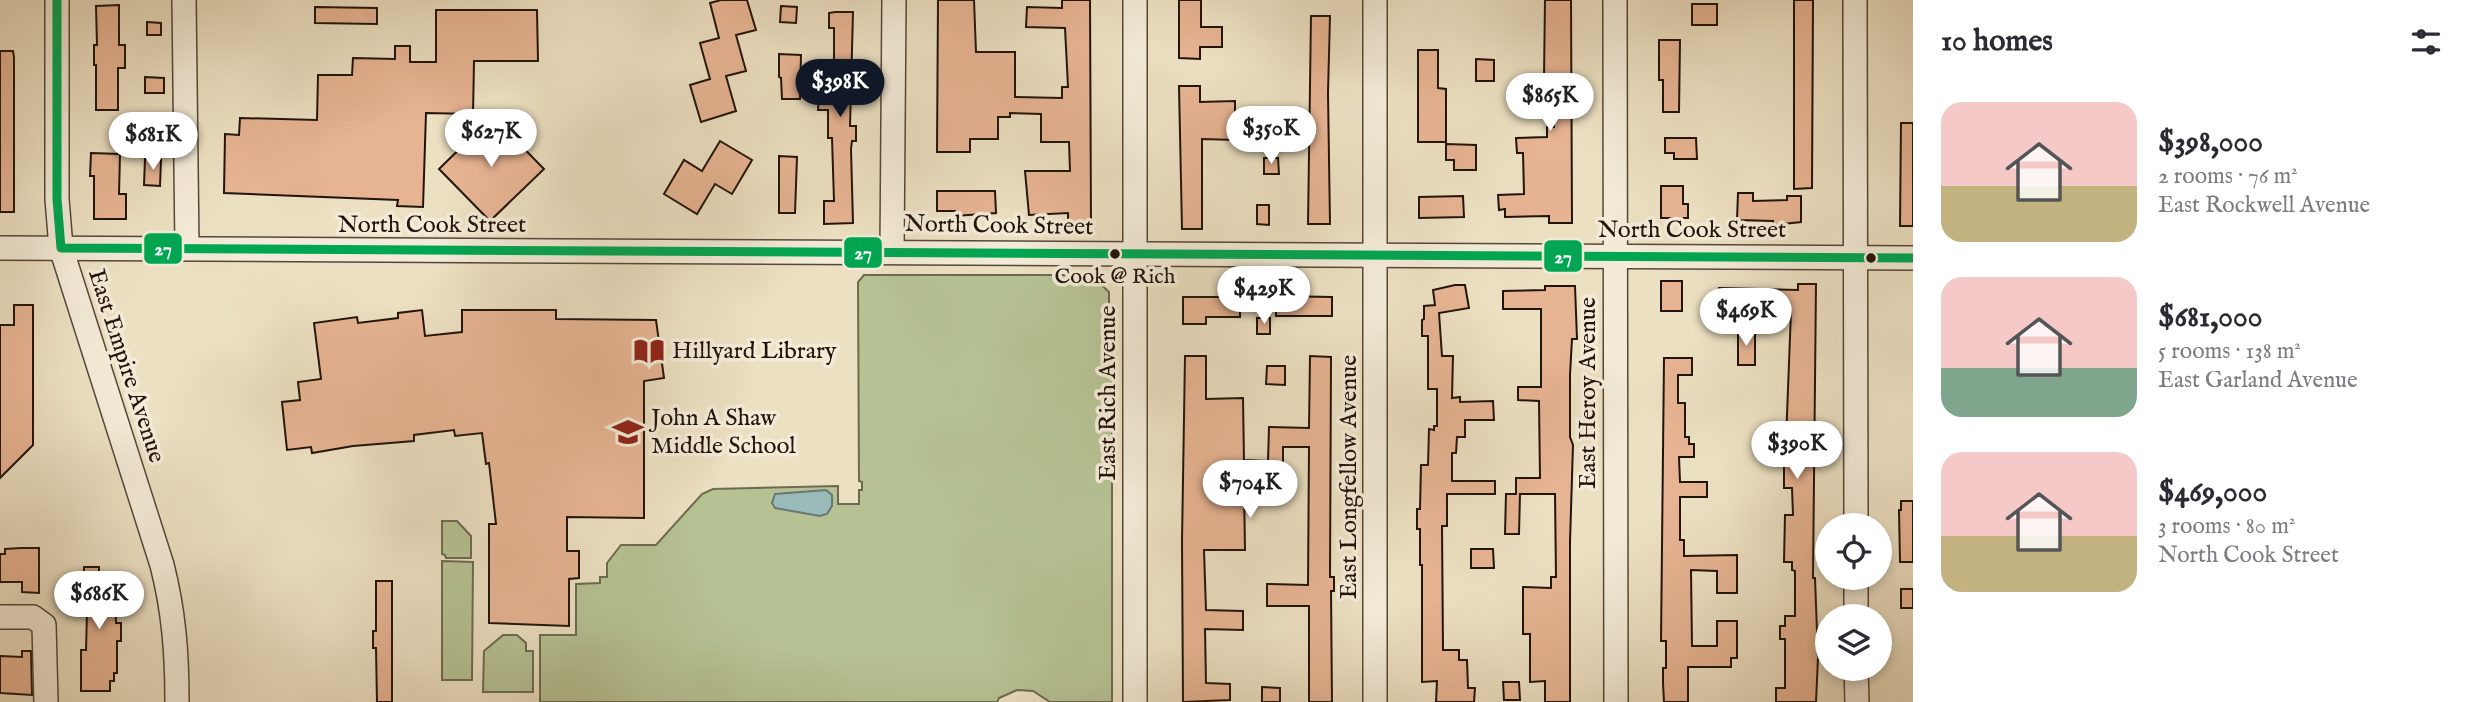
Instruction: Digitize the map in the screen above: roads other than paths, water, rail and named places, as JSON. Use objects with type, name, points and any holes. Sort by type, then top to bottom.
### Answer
[{"type":"street","name":"East Empire Avenue","points":[[57,0],[57,199],[61,248],[162,565],[171,601],[176,640],[177,702]]},
{"type":"street","points":[[184,0],[187,248]]},
{"type":"street","points":[[892,251],[894,0]]},
{"type":"street","name":"East Rich Avenue","points":[[1135,0],[1135,702]]},
{"type":"street","name":"East Longfellow Avenue","points":[[1375,0],[1375,702]]},
{"type":"street","name":"East Heroy Avenue","points":[[1615,0],[1616,702]]},
{"type":"street","points":[[1855,0],[1856,513]]},
{"type":"street","name":"North Cook Street","points":[[0,248],[1913,258]]},
{"type":"street","points":[[0,617],[33,617],[44,625],[46,702]]},
{"type":"street","points":[[1856,681],[1857,702]]},
{"type":"water","points":[[826,490],[832,495],[832,506],[827,514],[820,516],[775,508],[772,503],[775,494]]},
{"type":"place","name":"Cook @ Rich","points":[[1115,254]]},
{"type":"place","name":"Hillyard Library","points":[[649,351]]},
{"type":"place","name":"John A Shaw Middle School","points":[[628,432]]}]
